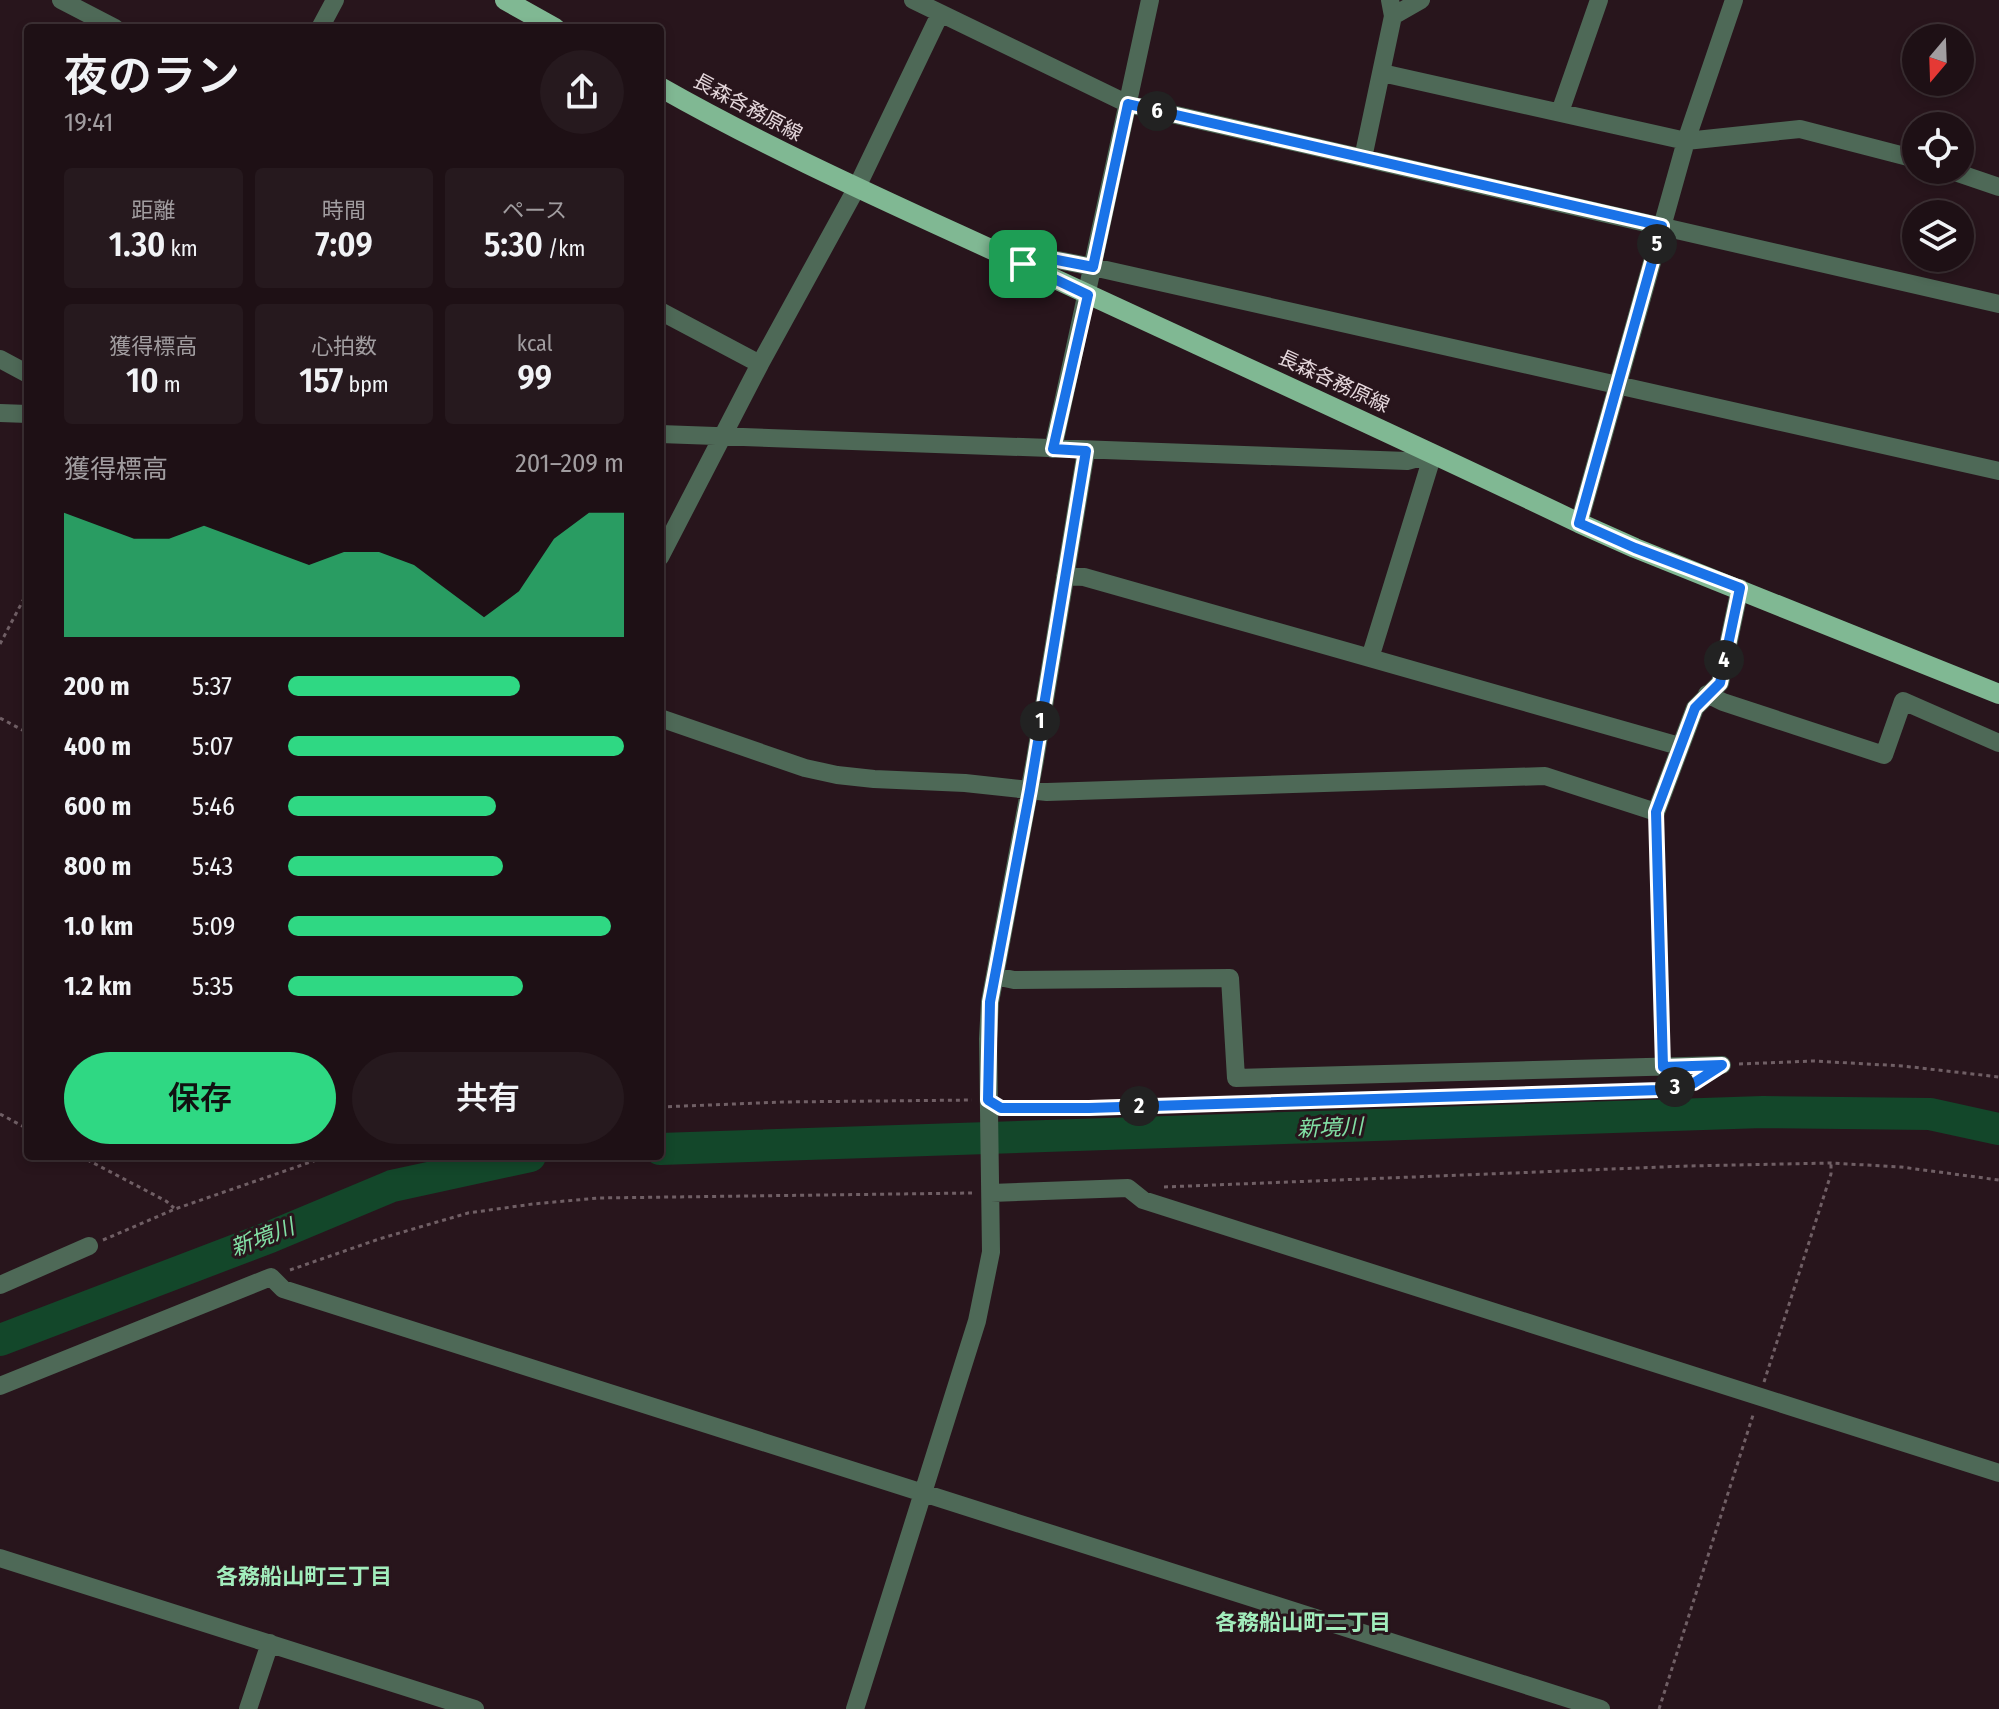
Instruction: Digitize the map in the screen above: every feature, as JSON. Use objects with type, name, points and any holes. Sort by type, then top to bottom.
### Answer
[{"type":"main road","points":[[505,0],[548,24]]},
{"type":"main road","name":"長森各務原線","points":[[664,89],[742,133],[856,189],[1579,523],[1999,694]]},
{"type":"street","points":[[61,0],[107,24]]},
{"type":"street","points":[[322,24],[335,0]]},
{"type":"street","points":[[913,0],[1128,104],[1999,304]]},
{"type":"street","points":[[1053,449],[1150,0]]},
{"type":"street","points":[[1363,158],[1382,73],[1392,8],[1421,0]]},
{"type":"street","points":[[1560,112],[1599,0]]},
{"type":"street","points":[[1579,523],[1686,141],[1734,0]]},
{"type":"street","points":[[664,549],[856,189],[940,14]]},
{"type":"street","points":[[1382,73],[1686,141],[1800,129],[1902,155]]},
{"type":"street","points":[[1974,178],[1999,187]]},
{"type":"street","points":[[1023,264],[1047,258],[1093,267],[1999,471]]},
{"type":"street","points":[[664,313],[760,364]]},
{"type":"street","points":[[0,359],[24,372]]},
{"type":"street","points":[[0,413],[24,414]]},
{"type":"street","points":[[664,434],[1407,461],[1433,454]]},
{"type":"street","points":[[855,1709],[977,1321],[991,1252],[988,1039],[995,976],[1030,790],[1086,451]]},
{"type":"street","points":[[1370,658],[1433,454]]},
{"type":"street","points":[[1065,576],[1084,577],[1679,746]]},
{"type":"street","points":[[664,719],[805,768],[874,779],[1063,791],[1545,776],[1656,812],[1695,708],[1720,683],[1740,588]]},
{"type":"street","points":[[1707,694],[1884,755],[1903,701],[1999,743]]},
{"type":"street","points":[[995,976],[1014,980],[1230,978],[1236,1078],[1722,1065]]},
{"type":"street","points":[[991,1193],[1128,1188],[1143,1200],[1999,1473]]},
{"type":"street","points":[[0,1285],[89,1246]]},
{"type":"street","points":[[0,1386],[271,1277],[283,1289],[1601,1709]]},
{"type":"street","points":[[0,1558],[475,1709]]},
{"type":"street","points":[[248,1709],[270,1643]]},
{"type":"path","points":[[0,644],[24,599]]},
{"type":"path","points":[[0,718],[24,731]]},
{"type":"path","points":[[1656,812],[1663,1067]]},
{"type":"path","points":[[1722,1065],[1814,1061],[1903,1066],[1999,1077]]},
{"type":"path","points":[[664,1107],[988,1100],[1001,1108],[1089,1108],[1660,1090],[1694,1083]]},
{"type":"path","points":[[0,1114],[24,1127]]},
{"type":"path","points":[[88,1160],[166,1201],[175,1209]]},
{"type":"path","points":[[89,1246],[175,1209],[316,1160]]},
{"type":"path","points":[[1659,1709],[1831,1174],[1831,1163]]},
{"type":"path","points":[[1159,1187],[1831,1163],[1901,1167],[1999,1180]]},
{"type":"path","points":[[271,1277],[379,1239],[468,1213],[533,1204],[598,1198],[991,1193]]},
{"type":"waterway","name":"新境川","points":[[664,1149],[1763,1112],[1930,1114],[1999,1129]]},
{"type":"waterway","name":"新境川","points":[[0,1340],[270,1237],[392,1186],[512,1160]]},
{"type":"district","name":"各務船山町三丁目","points":[[304,1576]]},
{"type":"district","name":"各務船山町二丁目","points":[[1303,1622]]},
{"type":"route","points":[[1128,104],[1662,226],[1579,523],[1740,588],[1720,683],[1695,708],[1656,812],[1663,1067],[1722,1065],[1694,1083],[1660,1090],[1089,1108],[1001,1108],[988,1100],[990,1002],[1030,790],[1086,451],[1053,449],[1088,295],[1023,264],[1047,258],[1093,267],[1128,104]]}]
